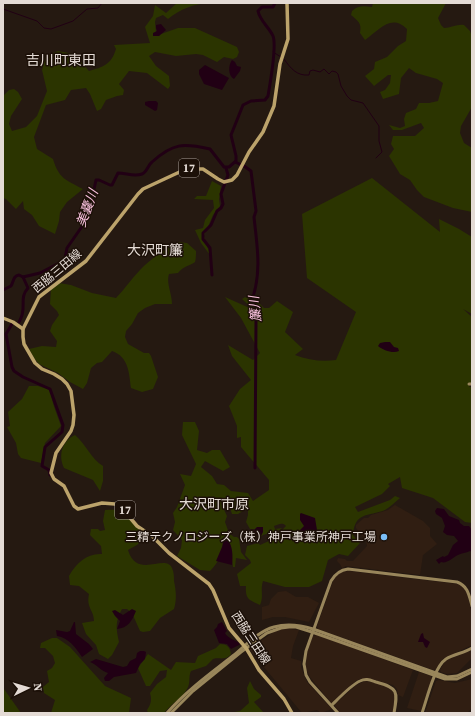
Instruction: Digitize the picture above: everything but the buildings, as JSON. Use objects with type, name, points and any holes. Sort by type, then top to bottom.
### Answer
[{"type":"main road","name":"西脇三田線","points":[[287,3],[288,39],[279,69],[275,103],[262,132],[237,175],[232,180],[224,182],[203,169],[186,169],[143,189],[134,198],[86,261],[39,297],[23,329],[22,337],[32,360],[39,367],[54,374],[64,381],[69,387],[71,395],[74,415],[73,425],[71,431],[56,453],[51,470],[53,477],[64,486],[76,508],[83,508],[102,503],[121,507],[138,527],[152,536],[174,557],[207,582],[213,590],[229,628],[245,647],[259,670],[280,695],[292,713]]},
{"type":"main road","points":[[3,318],[13,322],[23,329]]},
{"type":"street","points":[[338,713],[312,685],[305,671],[304,655],[333,577],[341,570],[348,569],[457,582],[462,584],[467,589],[472,606]]},
{"type":"street","points":[[167,713],[182,697],[267,630],[281,625],[295,625],[313,630],[436,674],[445,679],[456,679],[472,670]]},
{"type":"street","points":[[171,713],[193,691],[245,647]]},
{"type":"street","points":[[422,713],[436,674],[445,661],[472,648]]},
{"type":"street","points":[[332,705],[357,683],[367,680],[388,685],[394,690],[397,699],[394,713]]},
{"type":"shaded area","points":[[161,24],[166,30],[159,36],[153,36],[153,33],[157,31],[156,25]]},
{"type":"shaded area","points":[[232,60],[237,66],[241,67],[234,79],[232,78],[229,70]]},
{"type":"shaded area","points":[[205,65],[229,78],[222,90],[204,84],[199,74],[199,70]]},
{"type":"shaded area","points":[[156,101],[158,103],[157,110],[155,111],[145,105],[145,102]]},
{"type":"shaded area","points":[[390,342],[394,347],[398,348],[399,351],[388,351],[378,346],[380,343]]},
{"type":"shaded area","points":[[395,505],[423,521],[430,528],[430,536],[437,544],[423,555],[420,575],[346,566],[342,568],[337,561],[338,558],[353,561],[367,546],[366,540],[356,528],[356,525],[364,518],[368,518],[371,515],[388,510]]},
{"type":"shaded area","points":[[437,508],[444,509],[449,516],[459,520],[464,526],[469,526],[472,530],[472,552],[470,551],[460,554],[439,564],[436,560],[448,555],[453,545],[458,541],[454,536],[447,535],[443,532],[445,526],[442,518],[436,514],[435,511]]},
{"type":"shaded area","points":[[301,513],[315,518],[318,536],[293,539],[304,526],[300,520]]},
{"type":"shaded area","points":[[257,527],[263,527],[261,536],[254,533]]},
{"type":"shaded area","points":[[224,539],[227,539],[231,548],[232,565],[216,561]]},
{"type":"shaded area","points":[[349,571],[458,584],[463,587],[467,592],[472,614],[472,645],[443,659],[437,669],[433,670],[318,629],[317,626],[333,581],[341,572]]},
{"type":"shaded area","points":[[286,591],[296,597],[308,597],[319,603],[309,622],[285,617],[273,617],[262,620],[262,607],[269,605],[271,599],[278,592]]},
{"type":"shaded area","points":[[132,609],[136,611],[131,621],[127,626],[117,629],[120,621],[112,611],[115,610],[123,615]]},
{"type":"shaded area","points":[[74,622],[76,634],[93,649],[82,657],[74,646],[65,639],[57,636],[56,630],[67,632],[70,631]]},
{"type":"shaded area","points":[[222,622],[227,631],[225,633],[226,635],[238,642],[240,644],[239,645],[231,649],[227,644],[219,643],[214,630],[218,624]]},
{"type":"shaded area","points":[[285,628],[299,630],[293,646],[291,658],[301,661],[301,667],[307,682],[332,709],[321,713],[317,710],[302,713],[249,649],[275,631]]},
{"type":"shaded area","points":[[423,633],[424,638],[430,642],[427,648],[423,642],[418,642],[421,634]]},
{"type":"shaded area","points":[[317,635],[413,670],[403,697],[398,695],[397,689],[393,685],[374,680],[360,679],[333,703],[331,703],[309,676],[306,668],[306,654],[313,636]]},
{"type":"shaded area","points":[[472,650],[472,658],[457,673],[447,674],[441,672],[440,670],[445,661]]},
{"type":"shaded area","points":[[140,651],[146,652],[145,659],[140,664],[136,673],[114,677],[109,681],[105,681],[104,678],[108,673],[90,662],[96,659],[123,667],[127,666],[130,661],[136,658],[137,653]]},
{"type":"shaded area","points":[[419,672],[431,676],[432,680],[421,711],[407,708]]},
{"type":"shaded area","points":[[472,679],[472,708],[467,713],[425,713],[436,681],[439,680],[455,683]]},
{"type":"shaded area","points":[[365,681],[391,688],[395,696],[393,713],[340,713],[334,705],[356,685]]},
{"type":"green space","points":[[177,3],[209,3],[187,8],[177,12],[168,19],[163,15],[156,18],[156,32],[161,34],[178,28],[195,28],[237,47],[239,52],[237,57],[233,59],[224,57],[217,62],[203,55],[196,54],[176,56],[155,52],[149,56],[156,66],[169,76],[170,86],[168,89],[147,73],[129,71],[119,84],[124,90],[123,95],[106,100],[101,109],[97,111],[86,88],[71,90],[65,100],[46,105],[34,137],[37,149],[53,159],[55,166],[64,178],[83,189],[67,202],[60,212],[55,234],[39,226],[32,215],[24,209],[23,201],[16,209],[3,198],[3,96],[9,90],[14,89],[18,92],[22,99],[11,116],[9,124],[12,131],[26,127],[37,116],[47,91],[42,70],[46,56],[58,51],[74,54],[89,71],[98,68],[112,59],[116,49],[114,45],[150,43],[145,27],[153,16],[155,5],[166,13]]},
{"type":"green space","points":[[373,3],[446,3],[438,18],[441,25],[444,28],[464,25],[470,31],[472,37],[472,107],[461,126],[460,133],[464,143],[472,148],[472,212],[453,208],[424,197],[410,180],[400,174],[389,156],[394,149],[391,144],[393,136],[415,136],[424,128],[421,123],[402,130],[393,130],[389,125],[400,128],[405,126],[404,119],[406,113],[416,109],[419,103],[438,101],[443,83],[437,79],[416,73],[409,68],[401,78],[399,94],[383,99],[380,92],[385,90],[390,83],[391,75],[388,75],[374,86],[365,76],[374,69],[375,62],[387,57],[398,46],[406,41],[407,29],[401,24],[390,23],[380,28],[365,40],[360,33],[359,22],[351,15],[352,11],[357,8],[364,6],[372,7]]},
{"type":"green space","points":[[372,178],[440,232],[439,219],[472,237],[472,314],[463,309],[472,317],[472,383],[469,387],[472,387],[472,523],[465,522],[433,498],[402,488],[400,477],[388,484],[390,486],[382,494],[355,507],[358,512],[390,500],[395,496],[400,498],[385,510],[363,516],[356,522],[353,535],[360,543],[348,556],[339,554],[328,560],[322,581],[309,587],[285,587],[263,581],[262,599],[260,605],[248,598],[246,594],[246,586],[240,586],[237,574],[251,563],[245,555],[247,546],[258,543],[260,545],[269,541],[270,535],[281,531],[286,526],[284,524],[274,526],[275,529],[282,528],[280,530],[260,537],[262,529],[250,529],[246,522],[248,508],[238,514],[232,514],[232,501],[222,500],[221,503],[227,516],[225,522],[229,533],[239,539],[241,552],[247,560],[236,558],[235,567],[233,567],[230,545],[210,571],[200,570],[177,556],[181,548],[182,540],[173,530],[175,522],[173,513],[177,507],[185,485],[180,474],[191,476],[196,464],[182,435],[183,422],[195,422],[199,431],[197,450],[207,453],[212,450],[220,450],[230,467],[223,471],[205,461],[201,467],[212,476],[217,484],[224,485],[231,491],[248,493],[253,501],[269,490],[269,480],[241,447],[241,437],[237,438],[237,426],[229,406],[240,389],[251,380],[232,356],[228,345],[253,360],[260,353],[241,318],[225,297],[254,310],[242,299],[245,297],[260,304],[264,308],[269,308],[277,301],[293,312],[285,332],[303,349],[295,355],[315,360],[336,360],[356,312],[307,278],[302,214]]},
{"type":"green space","points":[[212,181],[221,186],[219,199],[220,206],[213,215],[204,236],[210,255],[201,243],[195,230],[203,228],[205,220],[214,208],[213,200],[194,199],[197,196],[206,196]]},
{"type":"green space","points":[[178,242],[187,243],[196,251],[196,258],[195,262],[178,273],[169,274],[168,281],[172,304],[155,304],[145,308],[138,313],[126,331],[125,337],[128,344],[144,353],[149,353],[151,356],[158,377],[153,389],[142,392],[131,388],[129,371],[125,361],[122,357],[112,351],[102,362],[97,363],[91,368],[87,383],[83,389],[58,373],[39,364],[29,349],[42,346],[56,347],[57,341],[50,331],[59,315],[50,304],[51,289],[59,283],[71,285],[92,293],[116,298],[144,266],[158,254]]},
{"type":"green space","points":[[29,386],[38,386],[50,390],[53,404],[61,426],[45,443],[41,463],[21,458],[18,454],[16,443],[7,427],[10,426],[8,412],[22,399]]},
{"type":"green space","points":[[75,435],[95,459],[103,466],[103,481],[100,491],[93,480],[64,468],[61,458],[62,449],[67,441]]},
{"type":"green space","points":[[105,510],[122,511],[133,521],[142,538],[139,544],[128,550],[132,559],[144,565],[163,563],[168,564],[173,571],[176,595],[174,609],[160,618],[150,631],[140,631],[132,613],[127,609],[122,609],[117,625],[119,642],[108,659],[99,654],[96,645],[86,634],[82,623],[94,621],[93,614],[89,606],[89,594],[79,586],[70,585],[69,576],[82,560],[92,555],[102,554],[101,546],[90,535],[91,529],[98,529],[100,531],[105,530],[103,521]]},
{"type":"green space","points":[[52,638],[57,638],[70,647],[105,686],[131,698],[129,713],[51,713],[55,700],[44,693],[43,687],[49,682],[47,671],[52,668],[55,663],[53,656],[45,648],[40,648],[41,643]]},
{"type":"green space","points":[[220,644],[226,645],[230,649],[231,654],[229,656],[225,658],[213,659],[206,666],[191,671],[188,687],[185,692],[164,713],[148,713],[147,710],[151,700],[150,693],[157,684],[166,677],[167,670],[160,671],[150,686],[146,686],[138,668],[148,654],[171,670],[176,662],[195,663],[198,656],[216,648]]},
{"type":"green space","points":[[250,681],[254,689],[261,695],[261,697],[254,702],[264,713],[229,713],[240,711],[249,703],[247,688]]},
{"type":"green space","points":[[4,689],[21,713],[3,713]]},
{"type":"waterway","points":[[3,9],[37,21],[44,28],[51,29],[73,21],[87,9],[98,8],[102,3]]},
{"type":"waterway","name":"美嚢川","points":[[3,290],[11,286],[15,278],[19,275],[23,277],[40,273],[63,261],[67,248],[83,225],[88,201],[93,194],[96,180],[112,185],[118,173],[133,175],[142,174],[151,163],[166,151],[185,145],[210,149],[224,167],[229,167],[236,161],[231,135],[243,105],[251,101],[265,100],[268,96],[273,65],[274,41],[273,36],[258,11],[262,7],[273,7],[275,3]]},
{"type":"waterway","points":[[273,52],[281,57]]},
{"type":"waterway","points":[[284,59],[292,69],[301,74],[309,75],[310,71],[313,70],[320,72],[324,69],[329,74],[332,71],[338,74],[341,86],[347,96],[351,100],[363,103],[379,126],[379,141],[382,152],[376,158]]},
{"type":"waterway","name":"簾川","points":[[235,162],[251,171],[256,211],[254,217],[258,269],[252,300],[258,311],[256,319],[255,468]]},
{"type":"waterway","points":[[212,275],[210,248],[203,239],[203,233],[211,225],[217,211],[223,204],[221,194],[228,175],[226,168]]},
{"type":"waterway","points":[[19,322],[22,317],[25,292],[28,288],[23,277]]},
{"type":"waterway","points":[[12,324],[6,334],[14,371],[23,377],[50,389],[63,425],[62,432],[45,447],[42,466],[49,470],[50,475]]},
{"type":"place","name":"三精テクノロジーズ（株）神戸事業所神戸工場","points":[[384,537]]},
{"type":"district","name":"吉川町東田","points":[[61,60]]},
{"type":"district","name":"大沢町簾","points":[[155,250]]},
{"type":"district","name":"大沢町市原","points":[[214,504]]}]
